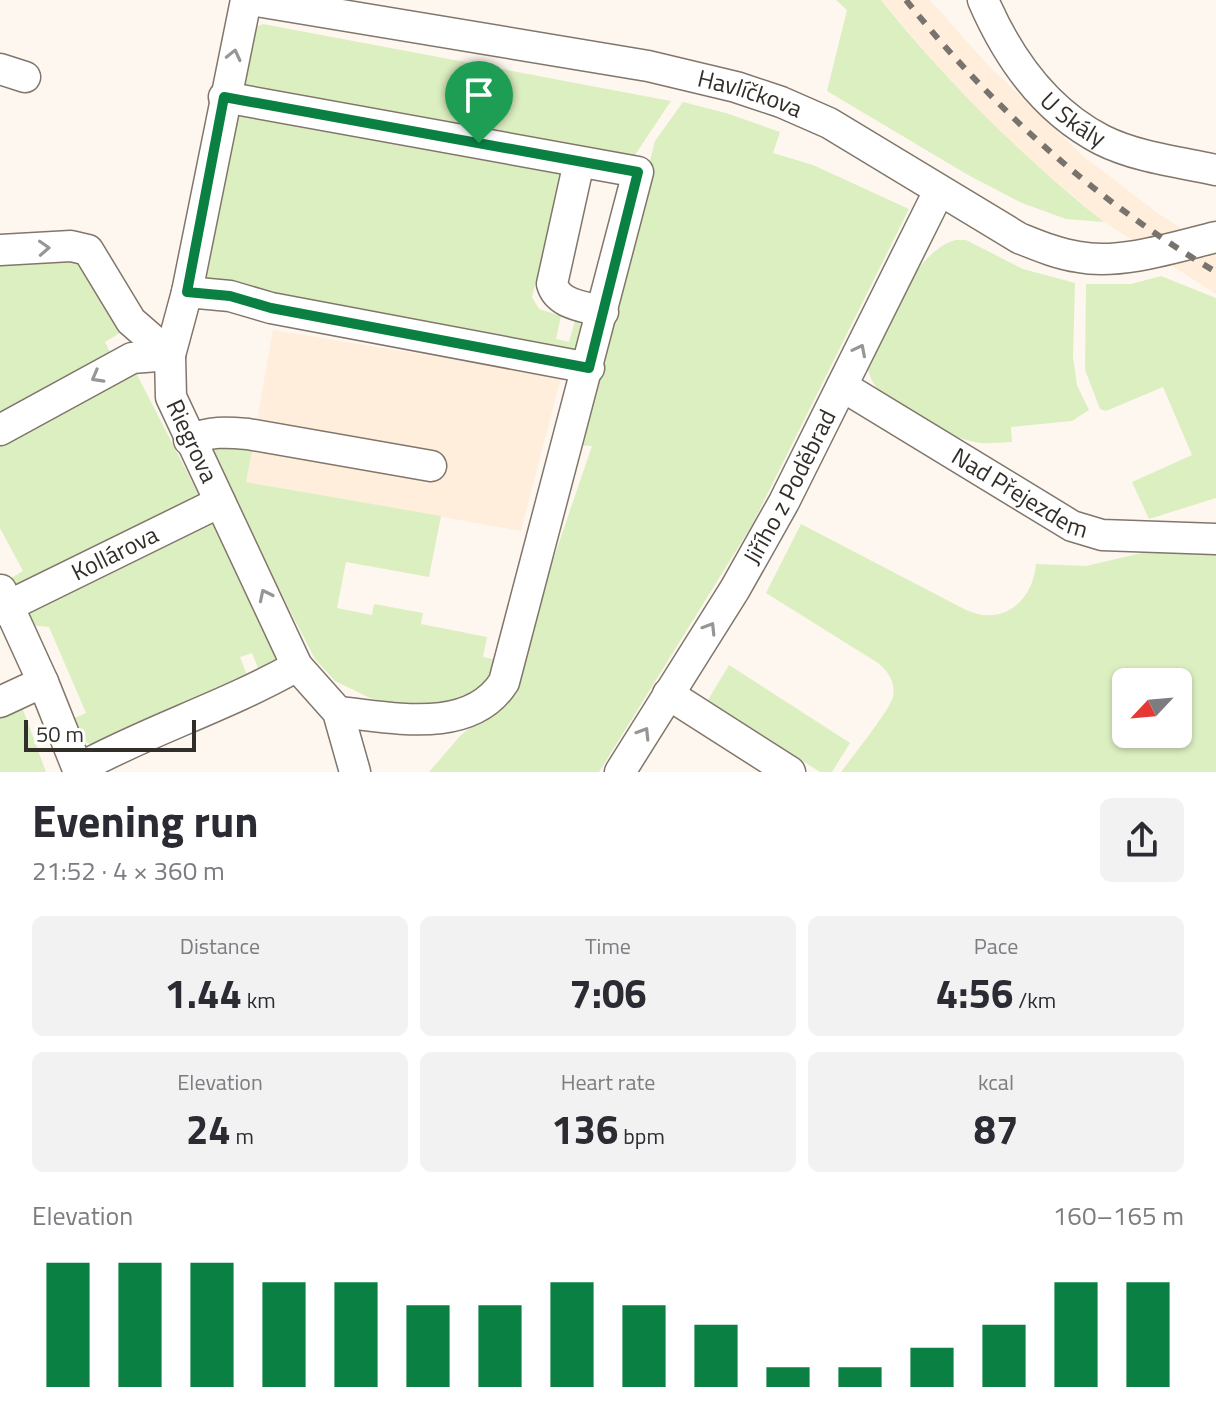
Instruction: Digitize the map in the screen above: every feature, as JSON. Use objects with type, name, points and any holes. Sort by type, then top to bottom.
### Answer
[{"type":"street","name":"Riegrova","points":[[249,0],[224,97],[187,292],[170,355],[171,397],[297,666],[338,712],[355,772]]},
{"type":"street","name":"Havlíčkova","points":[[249,0],[648,66],[736,87],[829,123],[1019,238],[1050,250],[1083,258],[1132,256],[1216,237]]},
{"type":"street","name":"U Skály","points":[[983,0],[1016,65],[1038,92],[1067,116],[1102,140],[1138,153],[1216,170]]},
{"type":"street","points":[[224,97],[638,172],[589,368],[507,675],[500,689],[469,711],[451,717],[411,719],[338,712]]},
{"type":"street","points":[[579,162],[552,284],[561,300],[603,312]]},
{"type":"street","name":"Jiřího z Poděbrad","points":[[620,772],[761,543],[939,191]]},
{"type":"street","points":[[0,250],[71,246],[88,250],[131,321],[170,355]]},
{"type":"street","points":[[187,292],[230,296],[271,308],[589,368]]},
{"type":"street","points":[[0,430],[132,358],[170,355]]},
{"type":"street","name":"Nad Přejezdem","points":[[842,386],[1072,526],[1102,535],[1214,532]]},
{"type":"street","points":[[189,440],[205,433],[248,434],[431,466]]},
{"type":"street","name":"Kollárova","points":[[220,502],[3,601],[43,682],[78,771],[110,752],[265,684],[297,666]]},
{"type":"street","points":[[0,702],[43,682]]},
{"type":"street","points":[[668,694],[790,772]]},
{"type":"shaded area","points":[[881,0],[930,0],[988,65],[1083,156],[1159,214],[1216,250],[1216,294],[1104,222],[1020,151],[960,92]]},
{"type":"shaded area","points":[[273,330],[561,377],[521,531],[246,482]]},
{"type":"green space","points":[[836,0],[881,0],[986,117],[1104,222],[1066,219],[1022,203],[968,175],[827,91],[847,10]]},
{"type":"green space","points":[[263,24],[671,101],[631,161],[240,91],[252,29]]},
{"type":"green space","points":[[683,102],[780,132],[773,153],[813,165],[909,209],[752,525],[599,772],[429,772],[460,736],[515,690],[551,566],[592,446],[578,445],[655,141]]},
{"type":"green space","points":[[237,109],[561,172],[532,297],[539,309],[561,316],[556,339],[569,342],[575,320],[584,327],[580,351],[204,291]]},
{"type":"green space","points":[[956,240],[966,240],[1023,269],[1075,283],[1073,357],[1077,385],[1089,410],[1072,421],[1011,427],[1012,442],[981,443],[954,436],[924,422],[896,405],[876,387],[865,358],[915,273],[942,246]]},
{"type":"green space","points":[[75,253],[123,331],[105,342],[115,362],[0,425],[0,256]]},
{"type":"green space","points":[[1161,276],[1216,298],[1216,498],[1149,519],[1132,482],[1192,455],[1163,387],[1106,411],[1100,409],[1085,370],[1086,284],[1131,284]]},
{"type":"green space","points":[[132,365],[204,505],[24,592],[8,580],[23,571],[0,528],[0,436]]},
{"type":"green space","points":[[213,432],[255,436],[246,482],[441,516],[429,577],[346,562],[337,608],[372,615],[374,604],[423,613],[421,624],[487,637],[483,657],[501,661],[495,676],[457,706],[393,705],[335,681],[315,659],[208,453]]},
{"type":"green space","points":[[209,516],[275,642],[275,661],[261,675],[252,653],[240,657],[249,680],[94,746],[81,740],[70,720],[86,713],[49,627],[30,625],[25,616],[27,602]]},
{"type":"green space","points":[[801,524],[966,610],[992,615],[1004,613],[1022,599],[1034,577],[1036,564],[1086,566],[1163,548],[1216,551],[1216,772],[841,772],[878,723],[893,697],[890,678],[878,663],[766,593]]},
{"type":"green space","points":[[729,665],[850,743],[832,772],[820,772],[708,700]]},
{"type":"green space","points":[[18,696],[46,772],[0,772],[0,705]]},
{"type":"railway","points":[[906,0],[974,78],[1049,150],[1129,215],[1216,272]]},
{"type":"route","points":[[224,97],[479,143],[638,172],[589,368],[271,308],[230,296],[187,292],[224,97]]}]
